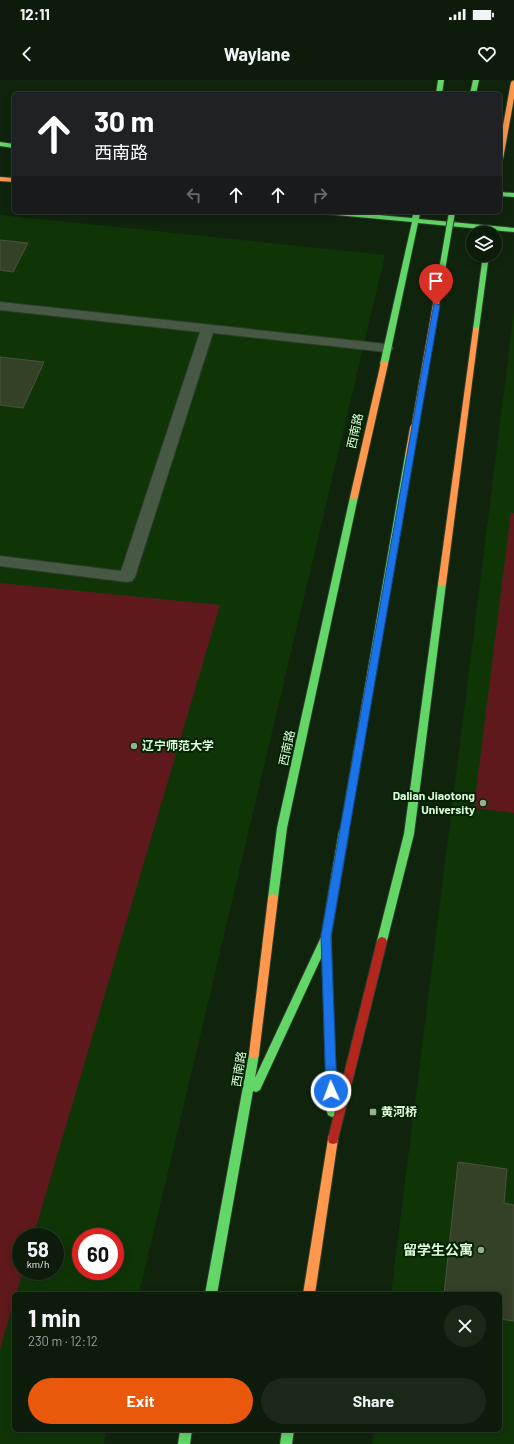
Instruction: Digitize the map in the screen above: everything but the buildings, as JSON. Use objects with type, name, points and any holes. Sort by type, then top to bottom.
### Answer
[{"type":"main road","points":[[438,92],[441,80]]},
{"type":"main road","points":[[473,92],[476,80]]},
{"type":"main road","points":[[502,148],[514,82]]},
{"type":"main road","points":[[0,144],[12,146]]},
{"type":"main road","points":[[0,179],[12,180]]},
{"type":"main road","points":[[502,194],[514,195]]},
{"type":"main road","points":[[361,214],[416,217],[482,226]]},
{"type":"main road","points":[[333,1138],[326,936],[452,214]]},
{"type":"main road","name":"西南路","points":[[211,1292],[252,1073],[282,828],[386,348],[416,217]]},
{"type":"main road","points":[[502,229],[514,230]]},
{"type":"main road","points":[[309,1292],[333,1138],[409,834],[485,262]]},
{"type":"main road","points":[[244,1114],[326,936]]},
{"type":"main road","points":[[184,1444],[186,1432]]},
{"type":"main road","points":[[286,1444],[288,1432]]},
{"type":"lane","points":[[0,306],[386,348]]},
{"type":"lane","points":[[0,561],[127,577],[208,329]]},
{"type":"shaded area","name":"辽宁师范大学","points":[[0,215],[385,255],[139,1292],[12,1292],[12,1432],[107,1432],[104,1444],[0,1444]]},
{"type":"shaded area","name":"Dalian Jiaotong University","points":[[514,312],[514,1444],[372,1444],[374,1432],[502,1432],[502,1292],[391,1292]]},
{"type":"shaded area","points":[[511,512],[514,513],[514,813],[474,808]]},
{"type":"shaded area","points":[[0,583],[220,605],[36,1228],[12,1228],[12,1280],[20,1280],[17,1292],[12,1292],[12,1308],[0,1349]]},
{"type":"traffic: fast","points":[[439,92],[441,80]]},
{"type":"traffic: fast","points":[[473,92],[476,80]]},
{"type":"traffic: fast","points":[[0,144],[12,146]]},
{"type":"traffic: fast","points":[[502,194],[514,195]]},
{"type":"traffic: fast","points":[[346,214],[514,230]]},
{"type":"traffic: fast","points":[[384,364],[417,214]]},
{"type":"traffic: fast","points":[[442,270],[452,214]]},
{"type":"traffic: fast","points":[[476,329],[485,262]]},
{"type":"traffic: fast","points":[[344,831],[409,456]]},
{"type":"traffic: fast","points":[[273,898],[282,828],[354,497]]},
{"type":"traffic: fast","points":[[382,941],[409,834],[442,584]]},
{"type":"traffic: fast","points":[[332,1112],[326,936],[344,831]]},
{"type":"traffic: fast","points":[[256,1087],[324,940]]},
{"type":"traffic: fast","points":[[211,1292],[254,1054]]},
{"type":"traffic: fast","points":[[184,1444],[186,1432]]},
{"type":"traffic: fast","points":[[286,1444],[288,1432]]},
{"type":"traffic: slow","points":[[502,148],[514,82]]},
{"type":"traffic: slow","points":[[0,179],[12,180]]},
{"type":"traffic: slow","points":[[409,456],[442,270]]},
{"type":"traffic: slow","points":[[442,584],[476,329]]},
{"type":"traffic: slow","points":[[354,497],[384,364]]},
{"type":"traffic: slow","points":[[254,1054],[273,898]]},
{"type":"traffic: slow","points":[[309,1292],[333,1139]]},
{"type":"traffic: jam","points":[[333,1139],[382,941]]},
{"type":"place","name":"辽宁师范大学","points":[[134,746]]},
{"type":"place","name":"Dalian Jiaotong University","points":[[483,803]]},
{"type":"place","name":"黄河桥","points":[[373,1112]]},
{"type":"place","name":"留学生公寓","points":[[481,1250]]},
{"type":"route","points":[[331,1091],[326,936],[436,305]]}]
